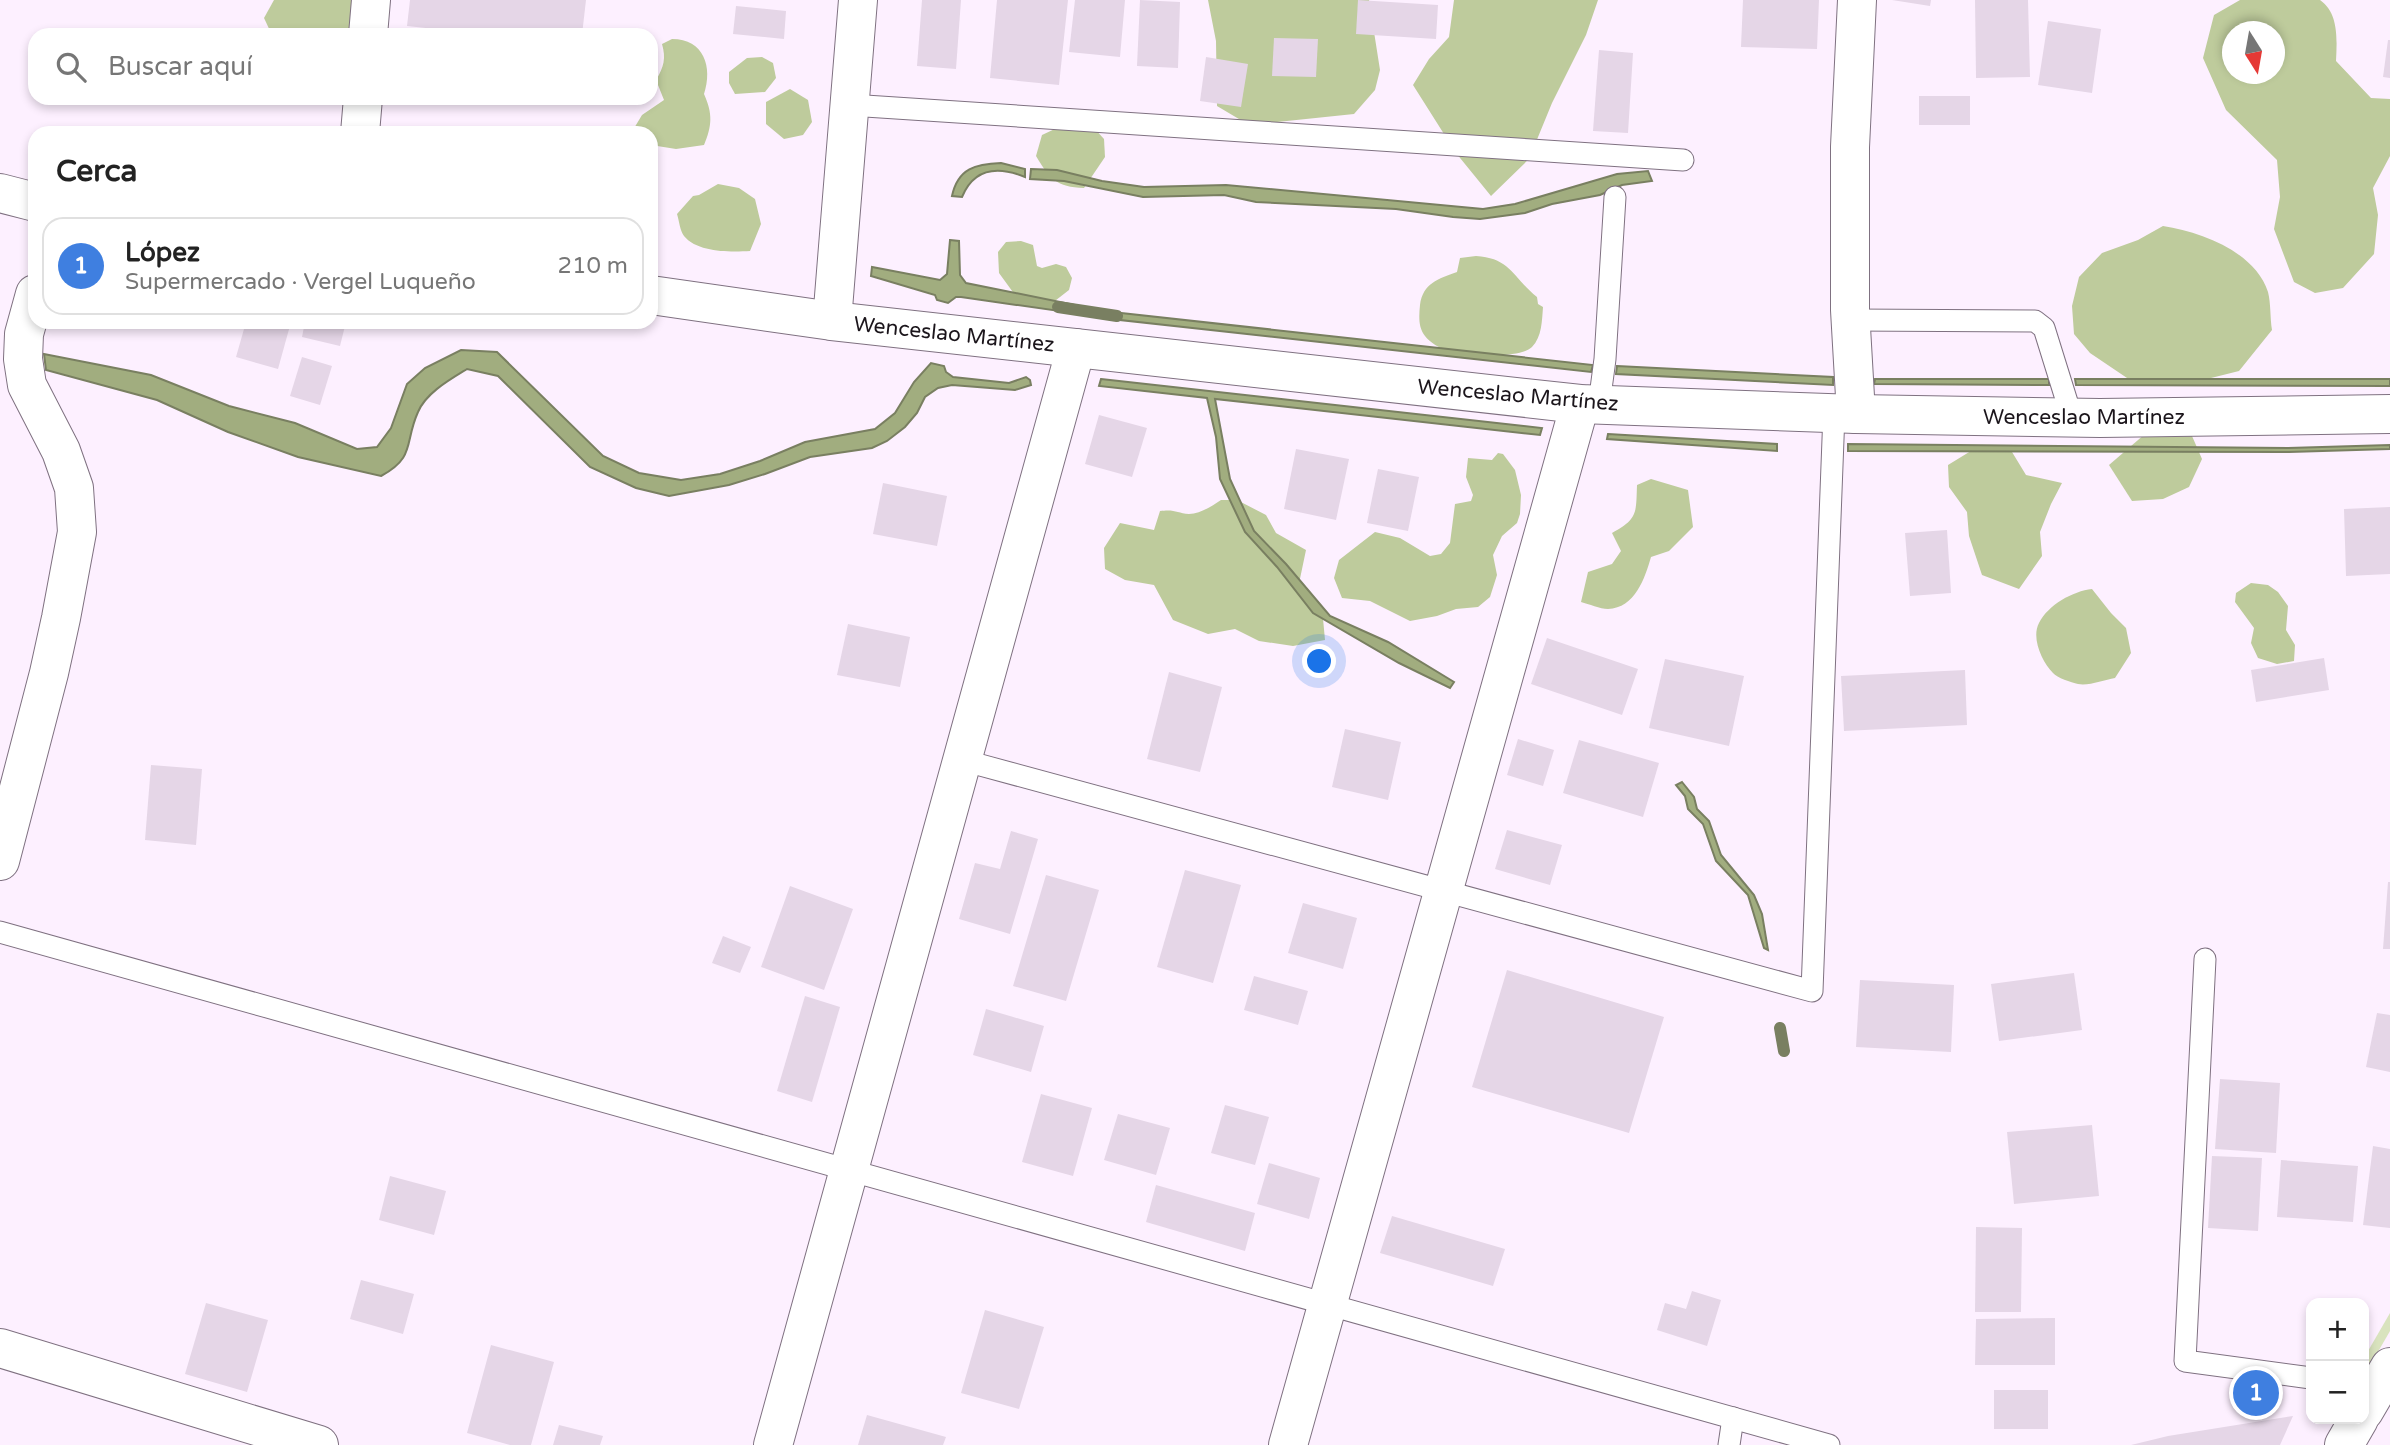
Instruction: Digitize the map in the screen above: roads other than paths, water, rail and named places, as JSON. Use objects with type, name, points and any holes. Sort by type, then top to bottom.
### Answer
[{"type":"street","points":[[369,28],[371,0]]},
{"type":"street","points":[[832,321],[859,0]]},
{"type":"street","points":[[1845,414],[1851,320],[1851,112],[1857,0]]},
{"type":"street","points":[[361,126],[362,105]]},
{"type":"street","points":[[0,193],[28,200]]},
{"type":"street","name":"Wenceslao Martínez","points":[[658,296],[832,321],[1590,404],[1845,414],[2072,418],[2390,414]]},
{"type":"street","points":[[0,861],[51,662],[77,532],[74,488],[61,451],[27,385],[23,359],[24,334],[28,319]]},
{"type":"street","points":[[773,1445],[1076,348]]},
{"type":"street","points":[[1288,1445],[1444,889],[1590,404]]},
{"type":"street","points":[[0,1348],[319,1445]]},
{"type":"street","points":[[2344,1445],[2371,1394]]},
{"type":"lane","points":[[850,105],[1683,160]]},
{"type":"lane","points":[[1590,404],[1605,359],[1615,197]]},
{"type":"lane","points":[[1851,320],[2035,321],[2044,328],[2072,418]]},
{"type":"lane","points":[[962,760],[1812,990],[1845,414]]},
{"type":"lane","points":[[0,932],[1829,1445]]},
{"type":"lane","points":[[2205,959],[2185,1361],[2306,1377]]},
{"type":"lane","points":[[1729,1445],[1733,1418]]},
{"type":"waterway","points":[[1058,307],[1117,316]]},
{"type":"waterway","points":[[1780,1028],[1784,1051]]},
{"type":"place","name":"López","points":[[2256,1393]]}]
